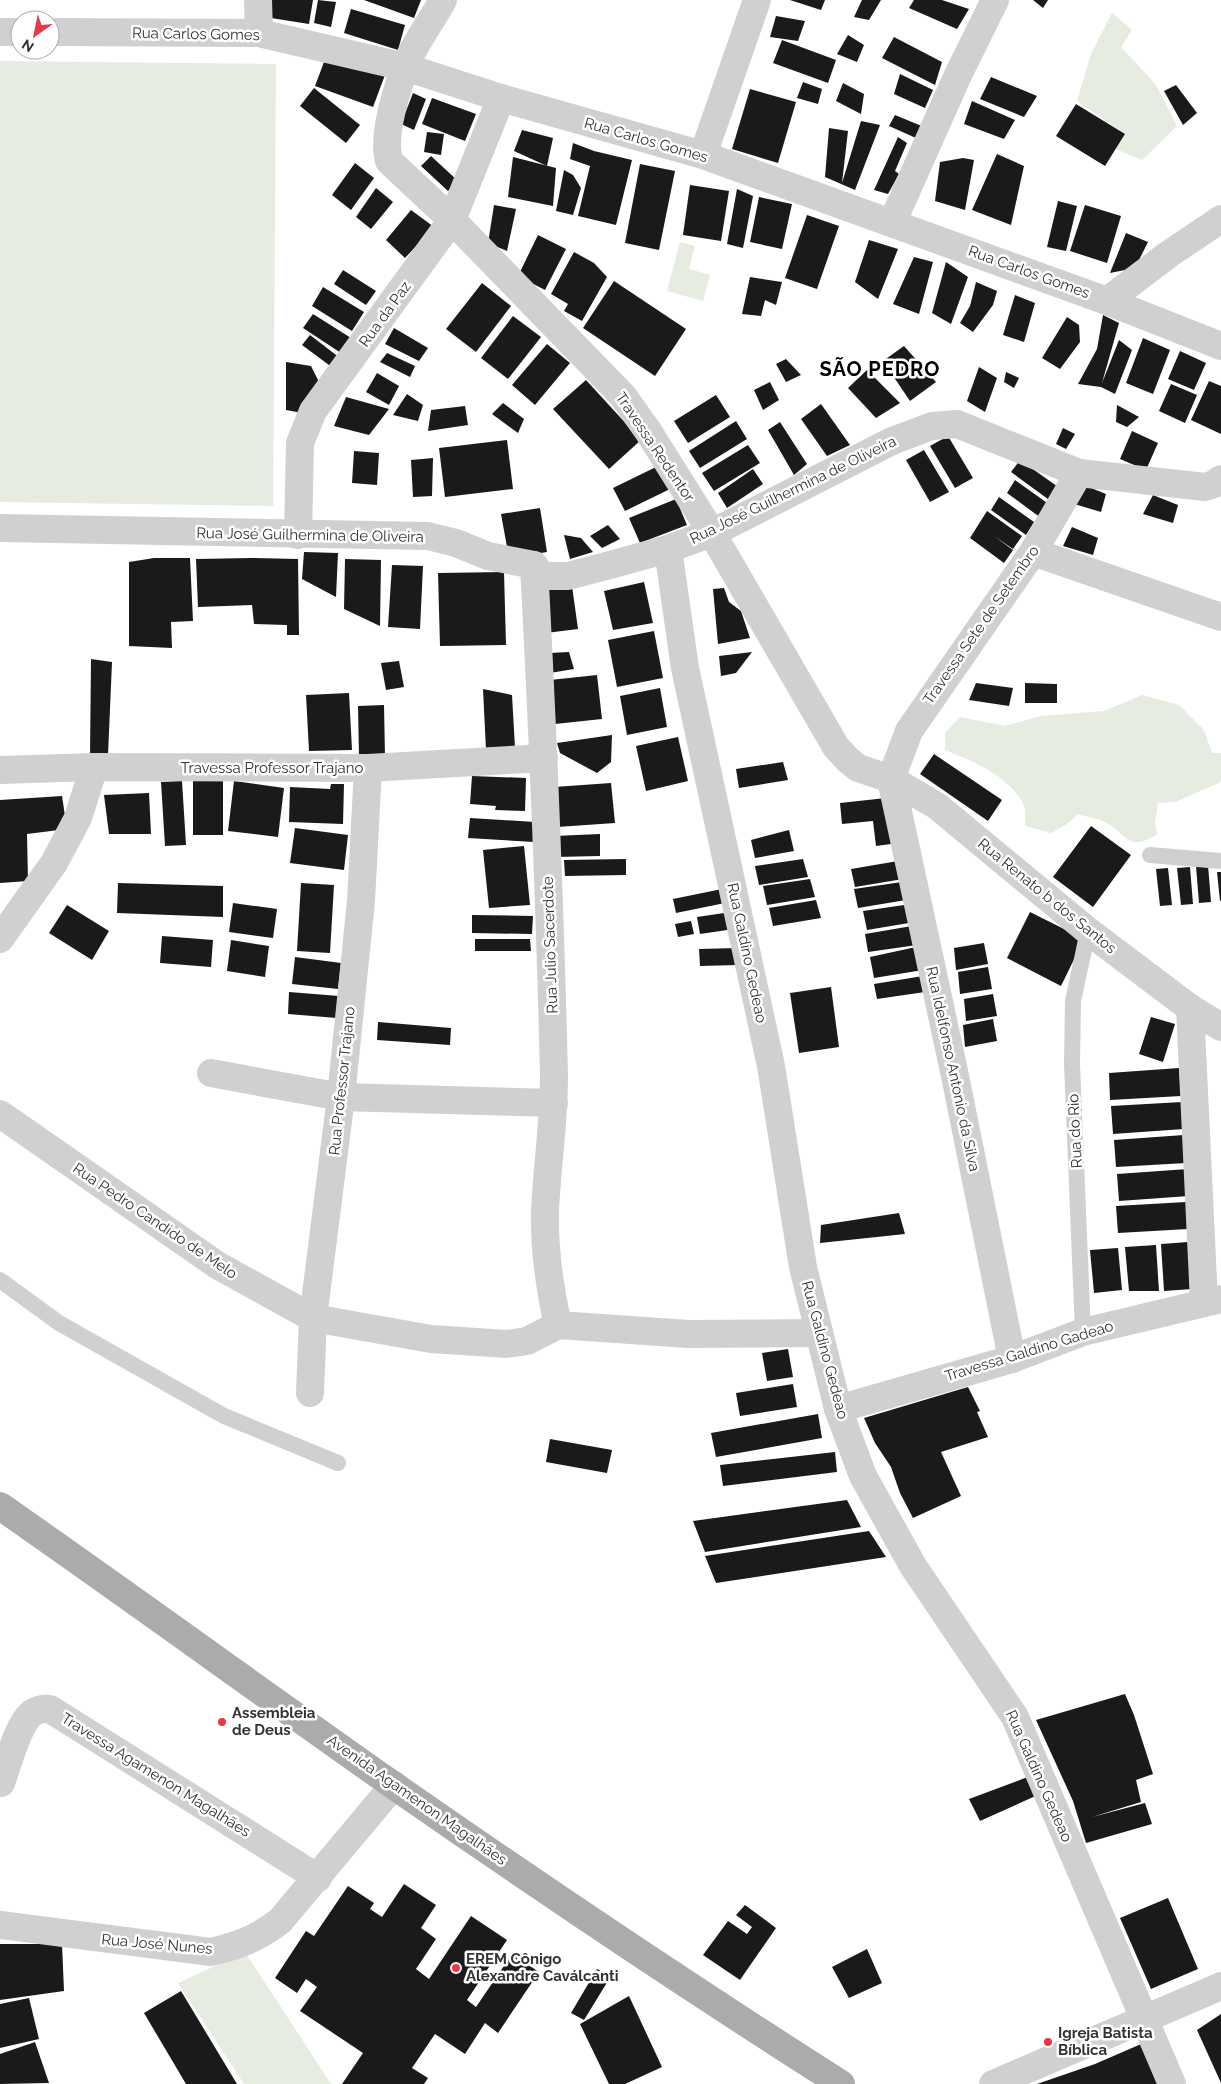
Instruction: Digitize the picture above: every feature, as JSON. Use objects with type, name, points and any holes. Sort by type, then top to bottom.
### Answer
[{"type":"main road","name":"Avenida Agamenon Magalhães","points":[[0,1506],[394,1785],[725,2010],[842,2084]]},
{"type":"street","points":[[258,0],[259,33]]},
{"type":"street","points":[[405,66],[443,0]]},
{"type":"street","points":[[703,155],[757,0]]},
{"type":"street","points":[[892,222],[958,75],[995,0]]},
{"type":"street","name":"Rua Carlos Gomes","points":[[60,32],[259,33],[405,66],[501,98],[703,155],[1107,300],[1221,346]]},
{"type":"street","name":"Travessa Redentor","points":[[405,66],[387,134],[386,150],[389,161],[452,220],[622,396],[648,431],[712,533],[836,747],[858,768],[880,776]]},
{"type":"street","name":"Rua da Paz","points":[[298,535],[300,443],[305,427],[313,412],[452,220],[501,98]]},
{"type":"street","points":[[1107,300],[1169,254],[1221,219]]},
{"type":"street","name":"Rua José Guilhermina de Oliveira","points":[[0,528],[428,536],[456,543],[488,556],[534,565],[540,576],[568,576],[668,549],[712,533],[892,441],[932,426],[957,424],[1079,473],[1216,487]]},
{"type":"street","name":"Travessa Sete de Setembro","points":[[880,776],[1033,552],[1079,473]]},
{"type":"street","name":"Rua Galdino Gedeao","points":[[668,549],[686,668],[771,1066],[803,1267],[838,1408],[863,1476],[913,1566],[1015,1717],[1145,2017],[1172,2084]]},
{"type":"street","points":[[1033,552],[1221,616]]},
{"type":"street","name":"Rua Julio Sacerdote","points":[[534,565],[551,938],[554,1103],[545,1212],[550,1289],[558,1325]]},
{"type":"street","name":"Travessa Professor Trajano","points":[[0,770],[94,767],[368,768],[544,758]]},
{"type":"street","points":[[0,938],[58,856],[78,818],[94,767]]},
{"type":"street","name":"Rua Professor Trajano","points":[[310,1393],[313,1318],[341,1097],[361,901],[368,768]]},
{"type":"street","name":"Rua Renato b dos Santos","points":[[880,776],[937,806],[1088,931],[1190,1008],[1221,1027]]},
{"type":"street","name":"Rua Idelfonso Antonio da Silva","points":[[880,776],[953,1066],[1012,1359]]},
{"type":"street","points":[[1190,1008],[1212,1301]]},
{"type":"street","points":[[211,1073],[341,1097],[554,1103]]},
{"type":"street","name":"Rua Pedro Candido de Melo","points":[[0,1114],[217,1266],[313,1318],[431,1339],[507,1344],[527,1341],[558,1325]]},
{"type":"street","name":"Travessa Galdino Gadeao","points":[[838,1408],[1012,1359],[1083,1332],[1212,1301]]},
{"type":"street","points":[[558,1325],[688,1334],[819,1333]]},
{"type":"street","name":"Travessa Agamenon Magalhães","points":[[1,1783],[23,1723],[40,1708],[50,1709],[318,1878]]},
{"type":"street","name":"Rua José Nunes","points":[[0,1925],[211,1952],[240,1945],[261,1935],[280,1920],[318,1878],[394,1785]]},
{"type":"street","points":[[993,2084],[1145,2017],[1221,1986]]},
{"type":"lane","points":[[1150,855],[1221,861]]},
{"type":"lane","name":"Rua do Rio","points":[[1083,1332],[1072,1064],[1072,1015],[1088,931]]},
{"type":"lane","points":[[0,1280],[59,1322],[191,1399],[224,1416],[338,1464]]},
{"type":"shaded area","points":[[1112,13],[1132,30],[1121,47],[1156,85],[1177,126],[1142,160],[1116,149],[1125,134],[1077,101],[1091,54]]},
{"type":"shaded area","points":[[0,61],[276,64],[273,506],[0,502]]},
{"type":"shaded area","points":[[680,242],[695,246],[689,269],[710,275],[703,301],[667,291]]},
{"type":"shaded area","points":[[1142,695],[1179,705],[1204,730],[1212,753],[1221,753],[1221,782],[1175,802],[1158,803],[1155,822],[1157,835],[1146,840],[1133,842],[1105,822],[1078,814],[1066,825],[1051,833],[1025,826],[1023,803],[1008,784],[978,764],[945,750],[945,733],[960,717],[1005,726],[1040,716],[1104,711]]},
{"type":"shaded area","points":[[245,1952],[331,2084],[244,2084],[178,1983]]},
{"type":"building","points":[[271,0],[313,0],[309,24],[271,18]]},
{"type":"building","points":[[318,0],[336,2],[331,27],[314,23]]},
{"type":"building","points":[[364,0],[421,0],[414,18]]},
{"type":"building","points":[[790,0],[825,0],[821,10]]},
{"type":"building","points":[[862,0],[881,0],[869,20],[854,17]]},
{"type":"building","points":[[914,0],[942,0],[969,9],[957,29],[909,8]]},
{"type":"building","points":[[1033,0],[1048,0],[1043,8]]},
{"type":"building","points":[[351,9],[405,25],[398,50],[344,33]]},
{"type":"building","points":[[776,16],[805,21],[798,41],[770,37]]},
{"type":"building","points":[[848,35],[864,45],[857,62],[837,54]]},
{"type":"building","points":[[894,37],[942,62],[935,85],[882,58]]},
{"type":"building","points":[[782,40],[836,60],[828,83],[773,63]]},
{"type":"building","points":[[327,54],[385,75],[373,107],[315,86]]},
{"type":"building","points":[[900,74],[933,90],[925,108],[894,94]]},
{"type":"building","points":[[991,77],[1037,96],[1024,117],[980,99]]},
{"type":"building","points":[[803,82],[822,89],[818,104],[797,98]]},
{"type":"building","points":[[843,83],[864,94],[861,114],[836,101]]},
{"type":"building","points":[[1176,85],[1197,113],[1183,125],[1164,91]]},
{"type":"building","points":[[314,88],[360,125],[346,143],[300,106]]},
{"type":"building","points":[[750,89],[796,102],[778,163],[732,149]]},
{"type":"building","points":[[413,93],[426,99],[414,130],[401,124]]},
{"type":"building","points":[[432,98],[476,114],[465,141],[422,124]]},
{"type":"building","points":[[972,101],[1015,120],[1004,139],[964,124]]},
{"type":"building","points":[[1076,104],[1125,134],[1105,166],[1056,136]]},
{"type":"building","points":[[895,115],[924,127],[916,138],[889,126]]},
{"type":"building","points":[[861,121],[880,125],[855,190],[825,177],[829,128],[848,131],[842,183]]},
{"type":"building","points":[[522,130],[553,138],[547,166],[514,151]]},
{"type":"building","points":[[427,132],[444,134],[441,155],[424,152]]},
{"type":"building","points":[[898,137],[907,143],[895,171],[899,174],[888,194],[874,190]]},
{"type":"building","points":[[573,143],[594,151],[632,160],[616,225],[578,216],[590,166],[570,159]]},
{"type":"building","points":[[997,154],[1024,166],[1011,225],[972,210]]},
{"type":"building","points":[[431,156],[458,181],[448,191],[421,166]]},
{"type":"building","points":[[513,157],[556,168],[553,206],[508,197]]},
{"type":"building","points":[[963,158],[974,160],[965,210],[935,201],[940,162]]},
{"type":"building","points":[[355,163],[374,178],[351,210],[332,195]]},
{"type":"building","points":[[640,164],[675,171],[659,250],[625,243]]},
{"type":"building","points":[[564,170],[573,175],[581,188],[573,215],[556,211]]},
{"type":"building","points":[[690,185],[729,191],[721,241],[683,235]]},
{"type":"building","points":[[376,188],[393,202],[371,229],[356,217]]},
{"type":"building","points":[[737,189],[753,196],[743,248],[727,244]]},
{"type":"building","points":[[759,197],[792,204],[782,249],[750,242]]},
{"type":"building","points":[[1058,201],[1077,206],[1066,251],[1047,247]]},
{"type":"building","points":[[494,205],[516,209],[507,251],[488,243]]},
{"type":"building","points":[[1085,205],[1121,216],[1107,263],[1070,251]]},
{"type":"building","points":[[411,210],[434,227],[405,258],[386,240]]},
{"type":"building","points":[[807,215],[839,226],[817,289],[785,278]]},
{"type":"building","points":[[1126,233],[1148,242],[1135,268],[1110,273]]},
{"type":"building","points":[[538,235],[566,249],[545,290],[518,276]]},
{"type":"building","points":[[869,240],[898,249],[878,299],[855,282]]},
{"type":"building","points":[[574,252],[594,263],[607,277],[582,321],[564,311],[568,304],[551,294]]},
{"type":"building","points":[[914,257],[933,262],[919,314],[893,304]]},
{"type":"building","points":[[946,262],[968,277],[951,324],[932,313]]},
{"type":"building","points":[[343,270],[376,291],[366,305],[334,284]]},
{"type":"building","points":[[750,277],[782,282],[776,305],[765,300],[761,316],[742,314]]},
{"type":"building","points":[[614,281],[686,329],[655,376],[583,328]]},
{"type":"building","points":[[976,282],[997,291],[993,305],[973,332],[960,323],[970,306]]},
{"type":"building","points":[[482,283],[511,306],[476,352],[446,329]]},
{"type":"building","points":[[323,287],[364,312],[352,331],[312,306]]},
{"type":"building","points":[[1015,295],[1035,303],[1024,342],[1003,335]]},
{"type":"building","points":[[313,314],[351,338],[341,353],[303,328]]},
{"type":"building","points":[[1103,315],[1119,323],[1102,383],[1119,340],[1132,350],[1115,394],[1101,387],[1078,384],[1097,349]]},
{"type":"building","points":[[513,316],[541,337],[508,379],[481,358]]},
{"type":"building","points":[[1067,317],[1079,325],[1080,342],[1060,369],[1042,358]]},
{"type":"building","points":[[394,328],[428,348],[419,361],[385,344]]},
{"type":"building","points":[[310,335],[340,358],[333,368],[302,345]]},
{"type":"building","points":[[1143,338],[1170,350],[1153,394],[1126,383]]},
{"type":"building","points":[[547,344],[570,363],[535,405],[512,385]]},
{"type":"building","points":[[904,346],[936,382],[910,401],[883,361]]},
{"type":"building","points":[[1180,351],[1206,363],[1194,390],[1168,379]]},
{"type":"building","points":[[387,353],[415,366],[410,377],[380,362]]},
{"type":"building","points":[[786,359],[801,375],[786,382],[776,364]]},
{"type":"building","points":[[286,362],[311,366],[320,384],[302,413],[286,410]]},
{"type":"building","points":[[979,367],[997,378],[985,412],[967,401]]},
{"type":"building","points":[[867,370],[900,403],[876,418],[848,388]]},
{"type":"building","points":[[1006,372],[1019,378],[1014,388],[1004,382]]},
{"type":"building","points":[[377,373],[399,386],[389,405],[366,392]]},
{"type":"building","points":[[586,380],[641,440],[609,469],[553,409]]},
{"type":"building","points":[[1209,381],[1221,386],[1221,434],[1191,420]]},
{"type":"building","points":[[770,382],[779,400],[763,410],[754,390]]},
{"type":"building","points":[[1171,384],[1197,395],[1185,423],[1159,411]]},
{"type":"building","points":[[407,394],[423,405],[418,421],[393,415]]},
{"type":"building","points":[[716,395],[730,417],[688,443],[674,421]]},
{"type":"building","points":[[346,397],[389,409],[369,435],[334,426]]},
{"type":"building","points":[[503,403],[524,419],[518,433],[492,414]]},
{"type":"building","points":[[821,404],[850,445],[827,456],[801,419]]},
{"type":"building","points":[[1117,405],[1139,417],[1127,427],[1116,422]]},
{"type":"building","points":[[465,406],[468,425],[428,431],[431,410]]},
{"type":"building","points":[[736,421],[747,439],[700,468],[689,451]]},
{"type":"building","points":[[780,422],[807,464],[794,475],[768,430]]},
{"type":"building","points":[[1063,428],[1075,434],[1066,449],[1056,444]]},
{"type":"building","points":[[1132,431],[1158,443],[1146,470],[1120,459]]},
{"type":"building","points":[[948,436],[973,478],[955,488],[930,446]]},
{"type":"building","points":[[507,440],[513,489],[445,497],[439,448]]},
{"type":"building","points":[[748,445],[760,463],[714,491],[702,473]]},
{"type":"building","points":[[924,450],[949,492],[930,502],[906,460]]},
{"type":"building","points":[[354,451],[379,453],[377,485],[352,483]]},
{"type":"building","points":[[433,458],[432,496],[413,497],[411,460]]},
{"type":"building","points":[[1020,460],[1061,489],[1052,502],[1011,472]]},
{"type":"building","points":[[658,466],[670,489],[625,511],[613,488]]},
{"type":"building","points":[[753,469],[763,484],[727,508],[718,493]]},
{"type":"building","points":[[1015,480],[1050,505],[1041,518],[1007,493]]},
{"type":"building","points":[[1081,484],[1106,494],[1101,512],[1071,503]]},
{"type":"building","points":[[1153,495],[1178,505],[1173,523],[1143,514]]},
{"type":"building","points":[[999,497],[1034,522],[1026,535],[991,510]]},
{"type":"building","points":[[676,499],[687,525],[640,543],[629,518]]},
{"type":"building","points":[[540,508],[547,552],[509,558],[501,514]]},
{"type":"building","points":[[987,511],[1022,536],[1013,549],[994,536],[1013,550],[1004,563],[970,538]]},
{"type":"building","points":[[608,525],[620,539],[602,548],[590,536]]},
{"type":"building","points":[[1072,527],[1098,538],[1093,555],[1063,546]]},
{"type":"building","points":[[564,535],[581,538],[593,552],[570,559]]},
{"type":"building","points":[[304,552],[338,553],[336,597],[302,579]]},
{"type":"building","points":[[154,558],[190,558],[193,621],[171,622],[172,648],[129,646],[129,562]]},
{"type":"building","points":[[196,559],[298,559],[299,635],[287,635],[287,625],[254,624],[252,605],[198,607]]},
{"type":"building","points":[[345,559],[381,560],[380,626],[344,609]]},
{"type":"building","points":[[392,565],[423,566],[420,629],[388,627]]},
{"type":"building","points":[[504,572],[506,645],[440,646],[438,573]]},
{"type":"building","points":[[644,582],[653,623],[613,630],[604,591]]},
{"type":"building","points":[[572,586],[578,629],[546,633],[540,590]]},
{"type":"building","points":[[724,588],[729,602],[741,611],[750,638],[718,644],[713,589]]},
{"type":"building","points":[[654,631],[663,678],[617,687],[608,640]]},
{"type":"building","points":[[569,652],[574,669],[550,673],[549,653]]},
{"type":"building","points":[[752,652],[736,673],[721,676],[719,656]]},
{"type":"building","points":[[91,659],[112,662],[108,755],[90,756]]},
{"type":"building","points":[[399,661],[404,687],[386,690],[381,663]]},
{"type":"building","points":[[597,675],[602,719],[555,724],[550,680]]},
{"type":"building","points":[[976,683],[1013,688],[1009,706],[969,700]]},
{"type":"building","points":[[1025,683],[1057,684],[1057,703],[1025,703]]},
{"type":"building","points":[[660,688],[667,727],[627,735],[620,696]]},
{"type":"building","points":[[483,689],[512,695],[515,748],[486,750]]},
{"type":"building","points":[[349,693],[352,750],[309,751],[306,695]]},
{"type":"building","points":[[384,705],[385,757],[359,757],[358,706]]},
{"type":"building","points":[[612,735],[611,762],[597,773],[560,753],[557,743]]},
{"type":"building","points":[[678,737],[688,781],[646,791],[636,746]]},
{"type":"building","points":[[934,754],[1002,800],[988,821],[920,774]]},
{"type":"building","points":[[783,762],[788,780],[739,788],[736,769]]},
{"type":"building","points":[[472,776],[526,778],[525,811],[495,810],[496,806],[470,804]]},
{"type":"building","points":[[193,780],[223,780],[223,835],[193,835]]},
{"type":"building","points":[[182,781],[186,845],[165,846],[161,782]]},
{"type":"building","points":[[234,781],[284,788],[278,837],[228,831]]},
{"type":"building","points":[[611,783],[615,823],[557,827],[554,787]]},
{"type":"building","points":[[331,784],[344,784],[343,824],[289,822],[290,787],[330,789]]},
{"type":"building","points":[[149,793],[151,834],[109,834],[104,795]]},
{"type":"building","points":[[62,796],[67,829],[27,834],[28,881],[0,883],[0,800]]},
{"type":"building","points":[[886,798],[891,844],[876,846],[873,821],[842,824],[840,803]]},
{"type":"building","points":[[470,818],[535,822],[534,842],[468,838]]},
{"type":"building","points":[[1091,826],[1131,855],[1093,907],[1053,877]]},
{"type":"building","points":[[295,828],[348,835],[344,870],[290,863]]},
{"type":"building","points":[[789,830],[794,851],[755,858],[751,840]]},
{"type":"building","points":[[600,834],[600,856],[555,857],[554,836]]},
{"type":"building","points":[[524,846],[530,905],[489,908],[483,850]]},
{"type":"building","points":[[626,859],[626,875],[565,876],[564,860]]},
{"type":"building","points":[[803,859],[808,877],[759,885],[755,866]]},
{"type":"building","points":[[898,861],[903,879],[855,887],[851,869]]},
{"type":"building","points":[[1208,865],[1211,902],[1199,903],[1196,866]]},
{"type":"building","points":[[1190,867],[1193,904],[1181,905],[1177,868]]},
{"type":"building","points":[[1168,868],[1172,905],[1160,906],[1156,869]]},
{"type":"building","points":[[1217,872],[1221,872],[1220,901]]},
{"type":"building","points":[[810,879],[815,897],[767,905],[763,886]]},
{"type":"building","points":[[902,882],[906,900],[858,908],[854,889]]},
{"type":"building","points":[[118,883],[223,886],[223,917],[117,913]]},
{"type":"building","points":[[301,883],[334,885],[330,953],[297,951]]},
{"type":"building","points":[[722,889],[725,903],[676,913],[673,899]]},
{"type":"building","points":[[816,900],[821,918],[773,926],[769,908]]},
{"type":"building","points":[[233,903],[277,909],[273,938],[229,932]]},
{"type":"building","points":[[911,904],[915,922],[867,930],[863,911]]},
{"type":"building","points":[[67,905],[109,931],[92,960],[49,933]]},
{"type":"building","points":[[731,912],[734,929],[700,934],[697,917]]},
{"type":"building","points":[[1030,912],[1084,939],[1061,986],[1007,958]]},
{"type":"building","points":[[472,915],[533,916],[532,934],[472,933]]},
{"type":"building","points":[[691,921],[694,934],[678,937],[675,924]]},
{"type":"building","points":[[912,926],[917,945],[868,952],[865,934]]},
{"type":"building","points":[[162,936],[213,940],[211,967],[160,963]]},
{"type":"building","points":[[475,939],[530,939],[531,951],[475,951]]},
{"type":"building","points":[[231,940],[269,946],[265,977],[227,971]]},
{"type":"building","points":[[984,943],[988,964],[956,970],[954,948]]},
{"type":"building","points":[[916,947],[923,970],[874,978],[870,957]]},
{"type":"building","points":[[737,948],[738,965],[700,966],[699,949]]},
{"type":"building","points":[[295,957],[341,963],[338,989],[292,984]]},
{"type":"building","points":[[988,967],[992,989],[960,994],[958,972]]},
{"type":"building","points":[[923,976],[925,992],[877,999],[874,984]]},
{"type":"building","points":[[831,987],[839,1047],[799,1053],[790,993]]},
{"type":"building","points":[[289,992],[339,996],[337,1018],[288,1014]]},
{"type":"building","points":[[993,994],[997,1016],[966,1021],[964,999]]},
{"type":"building","points":[[1151,1017],[1175,1024],[1163,1062],[1139,1054]]},
{"type":"building","points":[[993,1019],[997,1041],[965,1047],[963,1025]]},
{"type":"building","points":[[378,1022],[451,1028],[450,1045],[377,1040]]},
{"type":"building","points":[[1179,1068],[1181,1096],[1110,1100],[1109,1073]]},
{"type":"building","points":[[1182,1102],[1184,1129],[1113,1134],[1111,1106]]},
{"type":"building","points":[[1184,1135],[1186,1163],[1116,1167],[1114,1140]]},
{"type":"building","points":[[1188,1169],[1189,1196],[1119,1201],[1117,1174]]},
{"type":"building","points":[[1186,1202],[1188,1229],[1118,1233],[1116,1206]]},
{"type":"building","points":[[899,1213],[905,1234],[820,1243],[821,1225]]},
{"type":"building","points":[[1188,1242],[1192,1289],[1164,1291],[1161,1244]]},
{"type":"building","points":[[1156,1245],[1159,1291],[1129,1291],[1125,1247]]},
{"type":"building","points":[[1118,1248],[1122,1290],[1094,1293],[1090,1250]]},
{"type":"building","points":[[788,1349],[793,1377],[767,1381],[762,1353]]},
{"type":"building","points":[[793,1384],[797,1407],[740,1416],[736,1393]]},
{"type":"building","points":[[968,1387],[980,1411],[977,1412],[988,1437],[941,1452],[961,1496],[913,1518],[900,1493],[891,1467],[875,1443],[864,1418]]},
{"type":"building","points":[[818,1414],[822,1438],[716,1457],[711,1433]]},
{"type":"building","points":[[550,1439],[612,1450],[607,1473],[546,1462]]},
{"type":"building","points":[[835,1452],[837,1472],[723,1486],[720,1465]]},
{"type":"building","points":[[847,1500],[861,1527],[705,1552],[693,1521]]},
{"type":"building","points":[[869,1531],[886,1557],[716,1583],[705,1556]]},
{"type":"building","points":[[1125,1694],[1134,1715],[1153,1774],[1136,1780],[1141,1802],[1092,1817],[1145,1803],[1152,1824],[1086,1843],[1073,1801],[1036,1720]]},
{"type":"building","points":[[1033,1775],[1040,1794],[980,1821],[969,1799]]},
{"type":"building","points":[[404,1884],[436,1905],[421,1928],[436,1939],[416,1969],[429,1979],[471,1916],[507,1940],[467,2000],[476,2007],[512,1954],[539,1972],[498,2033],[485,2023],[465,2054],[435,2034],[412,2068],[428,2078],[424,2084],[342,2084],[363,2053],[300,2011],[317,1987],[306,1979],[297,1993],[275,1978],[306,1931],[314,1936],[348,1886],[374,1903],[370,1909],[382,1917]]},
{"type":"building","points":[[1168,1898],[1198,1969],[1151,1989],[1120,1918]]},
{"type":"building","points":[[745,1905],[776,1928],[740,1980],[703,1955],[728,1921],[747,1934],[752,1927],[736,1915]]},
{"type":"building","points":[[0,1944],[62,1944],[64,1991],[0,2000]]},
{"type":"building","points":[[867,1949],[882,1983],[849,1998],[832,1967]]},
{"type":"building","points":[[597,1969],[611,1976],[584,2020],[571,2013]]},
{"type":"building","points":[[181,1991],[237,2084],[186,2084],[144,2013]]},
{"type":"building","points":[[629,1996],[662,2067],[625,2084],[609,2084],[580,2024]]},
{"type":"building","points":[[29,1998],[39,2039],[0,2048],[0,2004]]},
{"type":"building","points":[[1221,2014],[1221,2083],[1197,2030]]},
{"type":"building","points":[[1148,2041],[1166,2084],[1037,2084],[1095,2064]]},
{"type":"building","points":[[35,2042],[49,2083],[0,2084],[0,2054]]},
{"type":"place","name":"Assembleia de Deus","points":[[222,1722]]},
{"type":"place","name":"EREM Cônigo Alexandre Caválcanti","points":[[456,1968]]},
{"type":"place","name":"Igreja Batista Bíblica","points":[[1048,2042]]},
{"type":"district","name":"SÃO PEDRO","points":[[880,369]]}]
